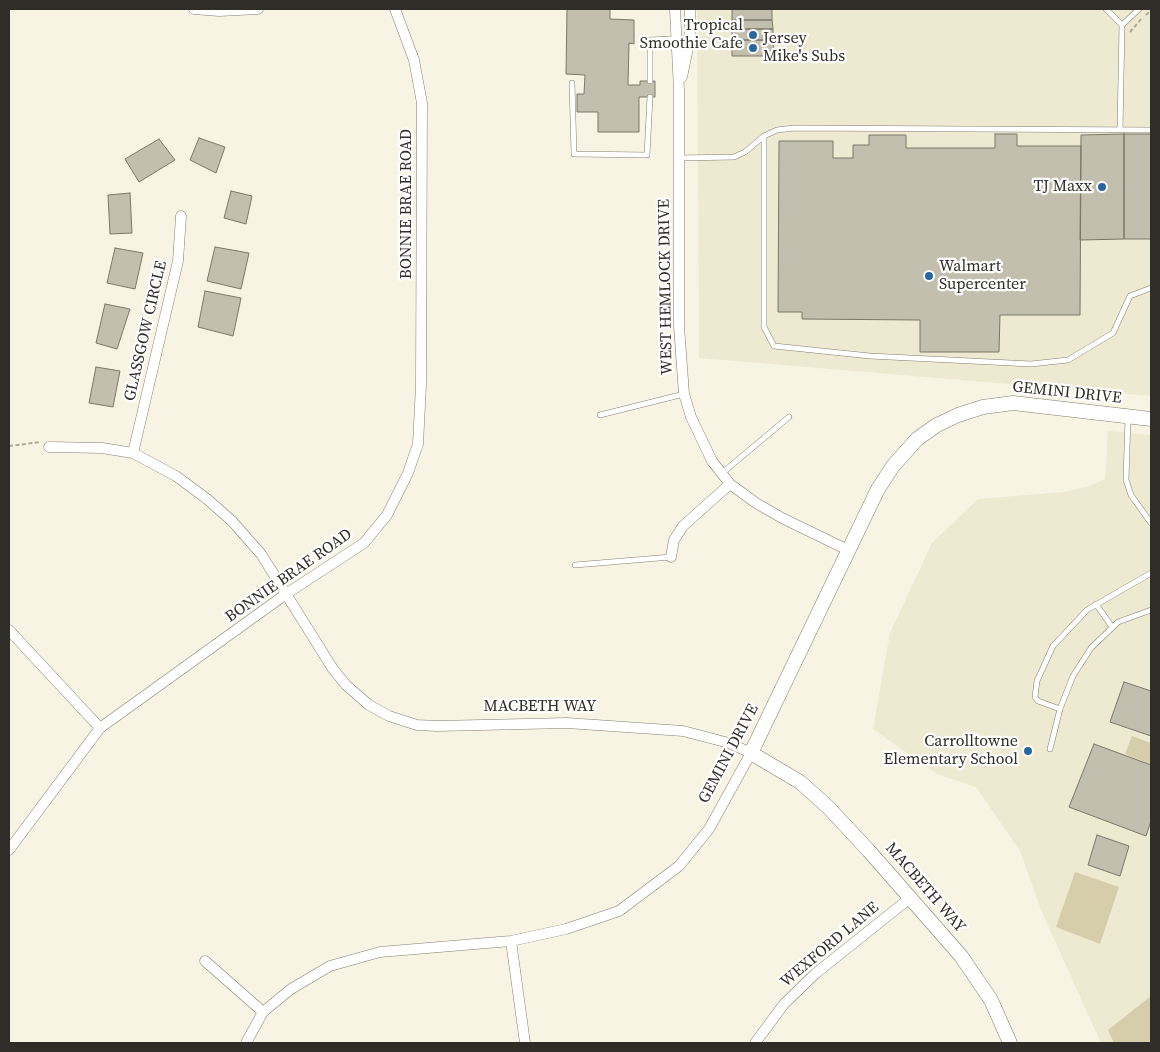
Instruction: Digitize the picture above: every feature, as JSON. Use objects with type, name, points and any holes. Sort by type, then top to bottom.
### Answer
[{"type":"street","points":[[194,9],[220,11],[258,9]]},
{"type":"street","name":"BONNIE BRAE ROAD","points":[[9,850],[100,728],[286,594],[326,570],[371,536],[395,500],[408,473],[418,444],[422,303],[422,103],[414,60],[395,9]]},
{"type":"street","name":"WEST HEMLOCK DRIVE","points":[[675,9],[680,158],[679,326],[684,394],[701,440],[720,474],[730,484],[756,503],[782,518],[850,551]]},
{"type":"street","name":"WEST HEMLOCK DRIVE","points":[[679,90],[690,38],[690,9]]},
{"type":"street","name":"GLASSGOW CIRCLE","points":[[133,453],[178,261],[181,216]]},
{"type":"street","name":"GEMINI DRIVE","points":[[246,1043],[263,1012],[291,989],[330,966],[380,952],[511,941],[566,929],[619,911],[679,866],[709,829],[751,753],[850,551],[878,489],[892,466],[917,439],[944,422],[983,407],[1013,403],[1151,419]]},
{"type":"street","name":"MACBETH WAY","points":[[50,447],[102,448],[133,453],[176,476],[232,521],[261,554],[333,669],[346,685],[369,705],[389,716],[417,725],[567,723],[683,731],[729,743],[793,777],[828,807],[961,956],[982,986],[1010,1043]]},
{"type":"street","points":[[671,557],[674,540],[683,526],[730,484]]},
{"type":"street","points":[[9,630],[100,728]]},
{"type":"street","name":"WEXFORD LANE","points":[[755,1043],[784,1004],[815,974],[910,898]]},
{"type":"street","points":[[511,941],[525,1043]]},
{"type":"street","points":[[205,960],[263,1012]]},
{"type":"lane","points":[[1106,9],[1122,25]]},
{"type":"lane","points":[[1120,130],[1122,25],[1139,9]]},
{"type":"lane","points":[[650,81],[650,40],[690,38]]},
{"type":"lane","points":[[572,83],[574,154],[647,155],[650,97]]},
{"type":"lane","points":[[680,158],[734,156],[745,152],[764,136],[777,130],[794,128],[1151,130]]},
{"type":"lane","points":[[764,136],[764,327],[774,346],[870,356],[1032,364],[1068,360],[1113,333],[1130,296],[1151,288]]},
{"type":"lane","points":[[600,415],[684,394]]},
{"type":"lane","points":[[1128,417],[1126,480],[1130,496],[1151,523]]},
{"type":"lane","points":[[720,474],[789,418]]},
{"type":"lane","points":[[575,565],[671,557]]},
{"type":"lane","points":[[1060,709],[1038,701],[1035,696],[1037,681],[1053,646],[1086,610],[1151,573]]},
{"type":"lane","points":[[1096,604],[1112,627]]},
{"type":"lane","points":[[1050,749],[1060,709],[1073,676],[1091,648],[1118,622],[1151,610]]},
{"type":"path","points":[[9,446],[41,442],[50,447]]},
{"type":"shaded area","points":[[697,9],[1151,9],[1151,396],[699,358]]},
{"type":"shaded area","name":"Carrolltowne Elementary School","points":[[1108,431],[1151,435],[1151,1043],[1101,1043],[1041,910],[1020,851],[976,787],[937,774],[873,729],[890,633],[932,543],[978,499],[1064,492],[1087,487],[1105,479]]},
{"type":"shaded area","points":[[1132,736],[1151,743],[1150,764],[1125,754]]},
{"type":"shaded area","points":[[1075,872],[1119,887],[1100,944],[1056,927]]},
{"type":"shaded area","points":[[1151,996],[1151,1043],[1114,1043],[1108,1030]]},
{"type":"building","points":[[567,9],[610,9],[610,19],[634,20],[634,44],[629,43],[628,85],[640,85],[640,81],[655,81],[655,97],[639,97],[639,132],[598,132],[598,112],[577,112],[577,94],[584,94],[585,75],[566,74]]},
{"type":"building","points":[[732,9],[772,9],[772,20],[732,20]]},
{"type":"building","points":[[732,20],[772,20],[773,29],[732,29]]},
{"type":"building","name":"Tropical Smoothie Cafe","points":[[732,29],[773,29],[773,40],[732,40]]},
{"type":"building","name":"Jersey Mike's Subs","points":[[732,40],[773,40],[774,56],[732,56]]},
{"type":"building","name":"Walmart Supercenter","points":[[995,134],[1017,134],[1017,146],[1081,146],[1080,315],[1000,315],[999,352],[920,352],[920,320],[802,319],[802,312],[778,312],[779,141],[833,141],[833,158],[853,158],[853,145],[869,145],[869,135],[906,135],[906,148],[995,148]]},
{"type":"building","name":"TJ Maxx","points":[[1124,134],[1124,239],[1080,240],[1081,135]]},
{"type":"building","points":[[1124,134],[1151,134],[1151,239],[1124,239]]},
{"type":"building","points":[[199,138],[225,147],[216,173],[190,160]]},
{"type":"building","points":[[159,139],[175,160],[139,182],[125,159]]},
{"type":"building","points":[[231,191],[252,196],[246,224],[224,218]]},
{"type":"building","points":[[130,193],[132,233],[110,234],[108,195]]},
{"type":"building","points":[[215,247],[249,253],[241,289],[207,281]]},
{"type":"building","points":[[115,248],[143,253],[135,289],[107,283]]},
{"type":"building","points":[[205,291],[241,298],[233,336],[198,327]]},
{"type":"building","points":[[105,304],[130,309],[117,349],[96,343]]},
{"type":"building","points":[[96,367],[120,371],[113,407],[89,403]]},
{"type":"building","points":[[1124,682],[1151,691],[1151,736],[1110,722]]},
{"type":"building","points":[[1094,744],[1151,765],[1151,821],[1146,836],[1069,807]]},
{"type":"building","points":[[1097,835],[1129,846],[1120,876],[1088,865]]},
{"type":"place","name":"Tropical Smoothie Cafe","points":[[753,35]]},
{"type":"place","name":"Jersey Mike's Subs","points":[[753,48]]},
{"type":"place","name":"TJ Maxx","points":[[1102,187]]},
{"type":"place","name":"Walmart Supercenter","points":[[929,276]]},
{"type":"place","name":"Carrolltowne Elementary School","points":[[1028,751]]}]
